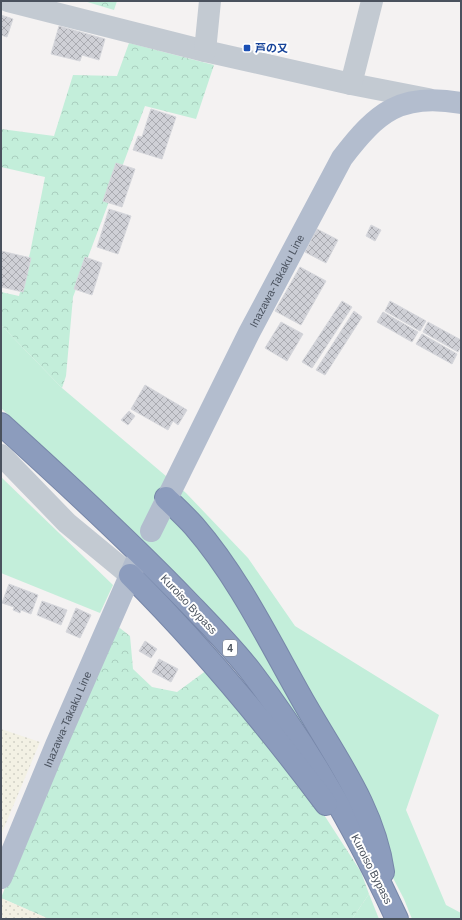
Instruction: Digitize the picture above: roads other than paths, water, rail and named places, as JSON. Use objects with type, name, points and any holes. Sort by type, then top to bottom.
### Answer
[{"type":"highway","name":"Kuroiso Bypass","points":[[1,424],[92,506],[149,562],[251,672],[320,770],[374,869],[397,919]]},
{"type":"highway","name":"4","points":[[166,498],[194,526],[240,589],[356,790],[375,833],[380,853],[386,895]]},
{"type":"highway","name":"4","points":[[133,568],[167,612],[227,680],[296,764],[374,869]]},
{"type":"main road","name":"Inazawa-Takaku Line","points":[[151,531],[249,333],[342,158],[359,137],[379,117],[398,106],[428,99],[461,103]]},
{"type":"main road","name":"Inazawa-Takaku Line","points":[[1,878],[56,745],[133,568]]},
{"type":"street","points":[[8,1],[205,52],[351,84],[428,99]]},
{"type":"street","points":[[205,52],[210,1]]},
{"type":"street","points":[[351,84],[372,1]]},
{"type":"street","points":[[1,455],[67,524],[133,568]]},
{"type":"place","name":"芦の又","points":[[247,48]]}]
